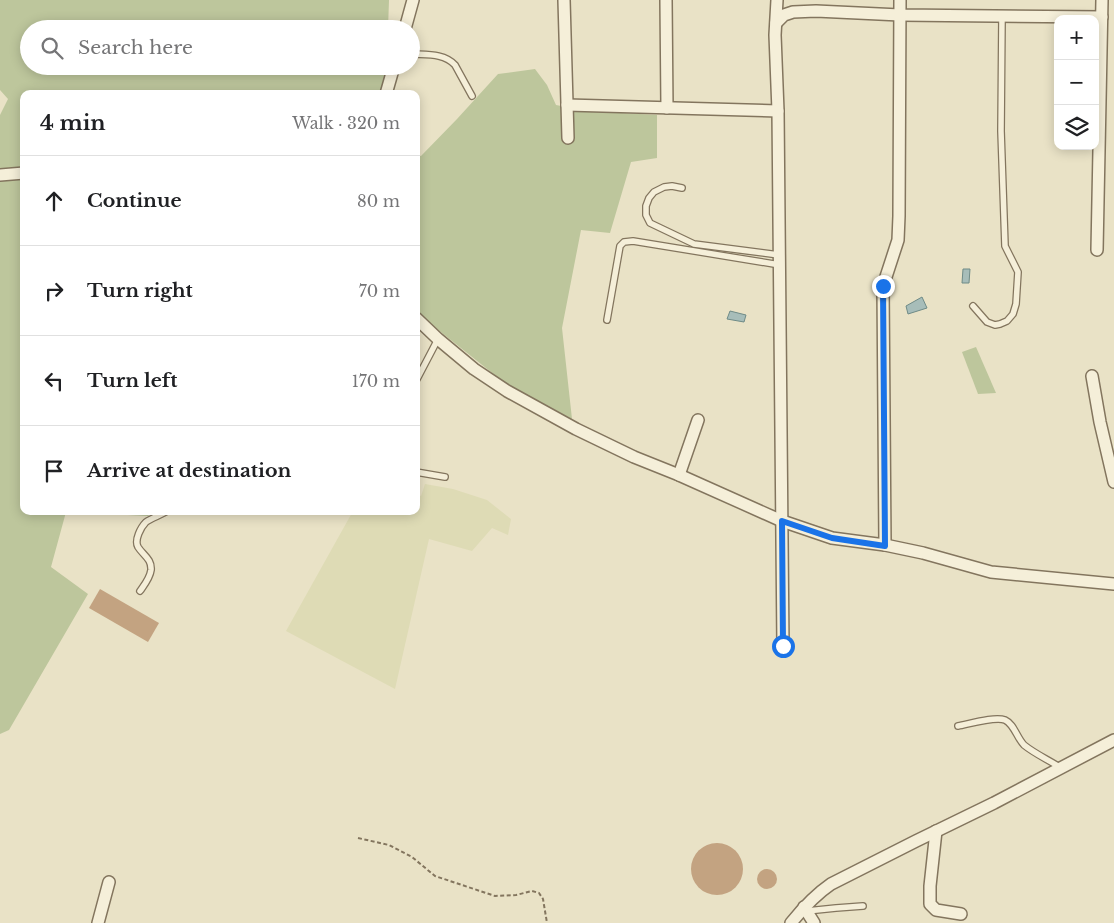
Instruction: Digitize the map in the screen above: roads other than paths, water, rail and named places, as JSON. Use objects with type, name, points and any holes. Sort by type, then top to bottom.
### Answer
[{"type":"street","points":[[407,20],[413,0]]},
{"type":"street","points":[[564,0],[568,138]]},
{"type":"street","points":[[666,0],[668,108]]},
{"type":"street","points":[[778,0],[775,35],[780,260],[783,646]]},
{"type":"street","points":[[885,546],[883,286],[898,240],[900,0]]},
{"type":"street","points":[[1097,250],[1102,0]]},
{"type":"street","points":[[776,23],[784,15],[793,12],[816,11],[900,15],[1102,16]]},
{"type":"street","points":[[387,90],[391,75]]},
{"type":"street","points":[[567,105],[778,111]]},
{"type":"street","points":[[0,175],[20,173]]},
{"type":"street","points":[[420,322],[474,369],[507,391],[576,429],[634,457],[782,521],[832,538],[885,546],[946,559],[991,572],[1114,584]]},
{"type":"street","points":[[1092,376],[1100,422],[1114,482]]},
{"type":"street","points":[[679,475],[698,420]]},
{"type":"street","points":[[791,923],[820,891],[831,884],[994,803],[1114,740]]},
{"type":"street","points":[[936,831],[930,904],[936,910],[961,914]]},
{"type":"street","points":[[98,923],[109,882]]},
{"type":"street","points":[[805,909],[814,923]]},
{"type":"lane","points":[[973,306],[987,322],[995,325],[1007,321],[1013,314],[1016,304],[1018,272],[1005,246],[1001,131],[1002,16]]},
{"type":"lane","points":[[420,55],[441,56],[451,61],[472,96]]},
{"type":"lane","points":[[682,188],[664,187],[654,192],[646,206],[646,215],[650,223],[694,244],[780,260]]},
{"type":"lane","points":[[607,320],[620,246],[624,242],[633,241],[780,260]]},
{"type":"lane","points":[[420,373],[438,339]]},
{"type":"lane","points":[[420,473],[445,477]]},
{"type":"lane","points":[[140,591],[149,578],[151,567],[136,542],[146,522],[159,515]]},
{"type":"lane","points":[[958,726],[995,719],[1005,720],[1023,744],[1061,768]]},
{"type":"lane","points":[[805,909],[863,906]]},
{"type":"water","points":[[963,269],[970,269],[969,283],[962,283]]},
{"type":"water","points":[[922,297],[927,308],[908,314],[906,306]]},
{"type":"water","points":[[730,311],[746,315],[744,322],[727,319]]}]
